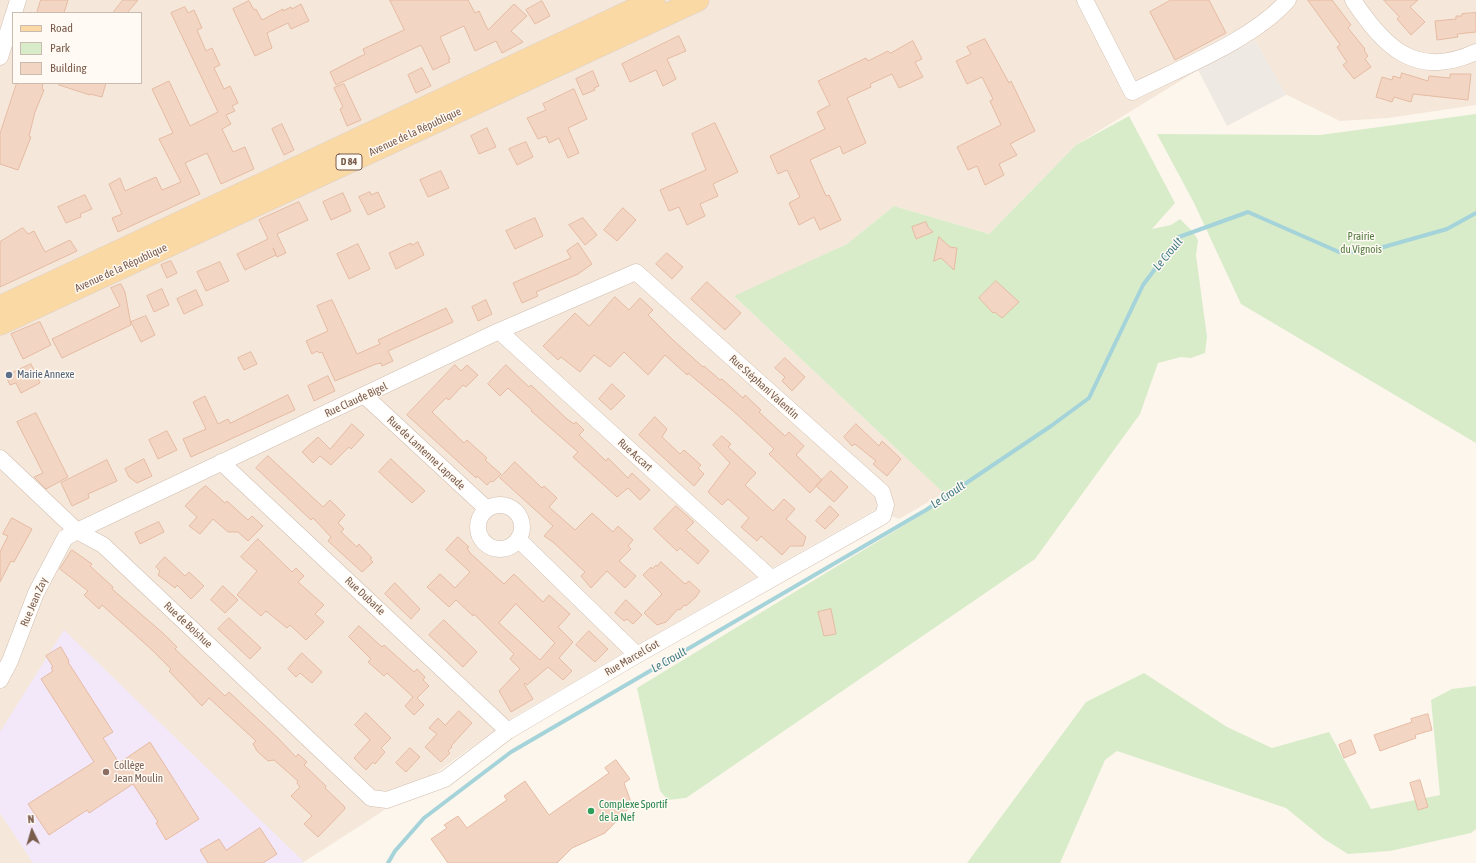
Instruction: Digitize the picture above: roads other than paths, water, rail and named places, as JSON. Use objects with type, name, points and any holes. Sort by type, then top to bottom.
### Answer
[{"type":"main road","name":"Avenue de la République","points":[[0,307],[654,0]]},
{"type":"main road","name":"Avenue de la République","points":[[0,324],[698,0]]},
{"type":"street","points":[[14,12],[18,0]]},
{"type":"street","points":[[1085,0],[1132,92],[1244,36],[1280,9],[1288,0]]},
{"type":"street","points":[[1352,0],[1388,45],[1403,55],[1422,61],[1443,61],[1465,57],[1476,52]]},
{"type":"street","points":[[0,57],[12,19]]},
{"type":"street","name":"Rue Claude Bigel","points":[[77,531],[221,462],[365,396],[499,331],[636,272]]},
{"type":"street","name":"Rue Stéphani Valentin","points":[[636,272],[882,492],[886,505]]},
{"type":"street","name":"Rue Accart","points":[[499,331],[772,578]]},
{"type":"street","name":"Rue de Lantenne Laprade","points":[[365,396],[487,509]]},
{"type":"street","name":"Rue de Boishue","points":[[0,458],[77,531],[103,545],[371,798]]},
{"type":"street","name":"Rue Dubarle","points":[[221,462],[508,731]]},
{"type":"street","points":[[500,505],[506,506],[518,513],[522,526],[518,539],[513,544],[499,548],[485,542],[481,537],[479,522],[487,509],[500,505]]},
{"type":"street","name":"Rue Marcel Got","points":[[371,798],[387,800],[445,779],[508,731],[772,578],[883,516],[886,505]]},
{"type":"street","name":"Rue Jean Zay","points":[[0,680],[10,661],[36,593],[65,538],[77,531]]},
{"type":"street","points":[[518,539],[638,655]]},
{"type":"waterway","name":"Le Croult","points":[[388,863],[395,851],[424,818],[511,752],[926,510],[1051,426],[1089,398],[1143,285],[1179,237],[1248,212],[1339,252],[1366,252],[1447,229],[1476,213]]},
{"type":"place","name":"Mairie Annexe","points":[[9,375]]},
{"type":"place","name":"Collège Jean Moulin","points":[[106,772]]},
{"type":"place","name":"Complexe Sportif de la Nef","points":[[591,811]]},
{"type":"park label","name":"Prairie du Vignois","points":[[1361,243]]}]
